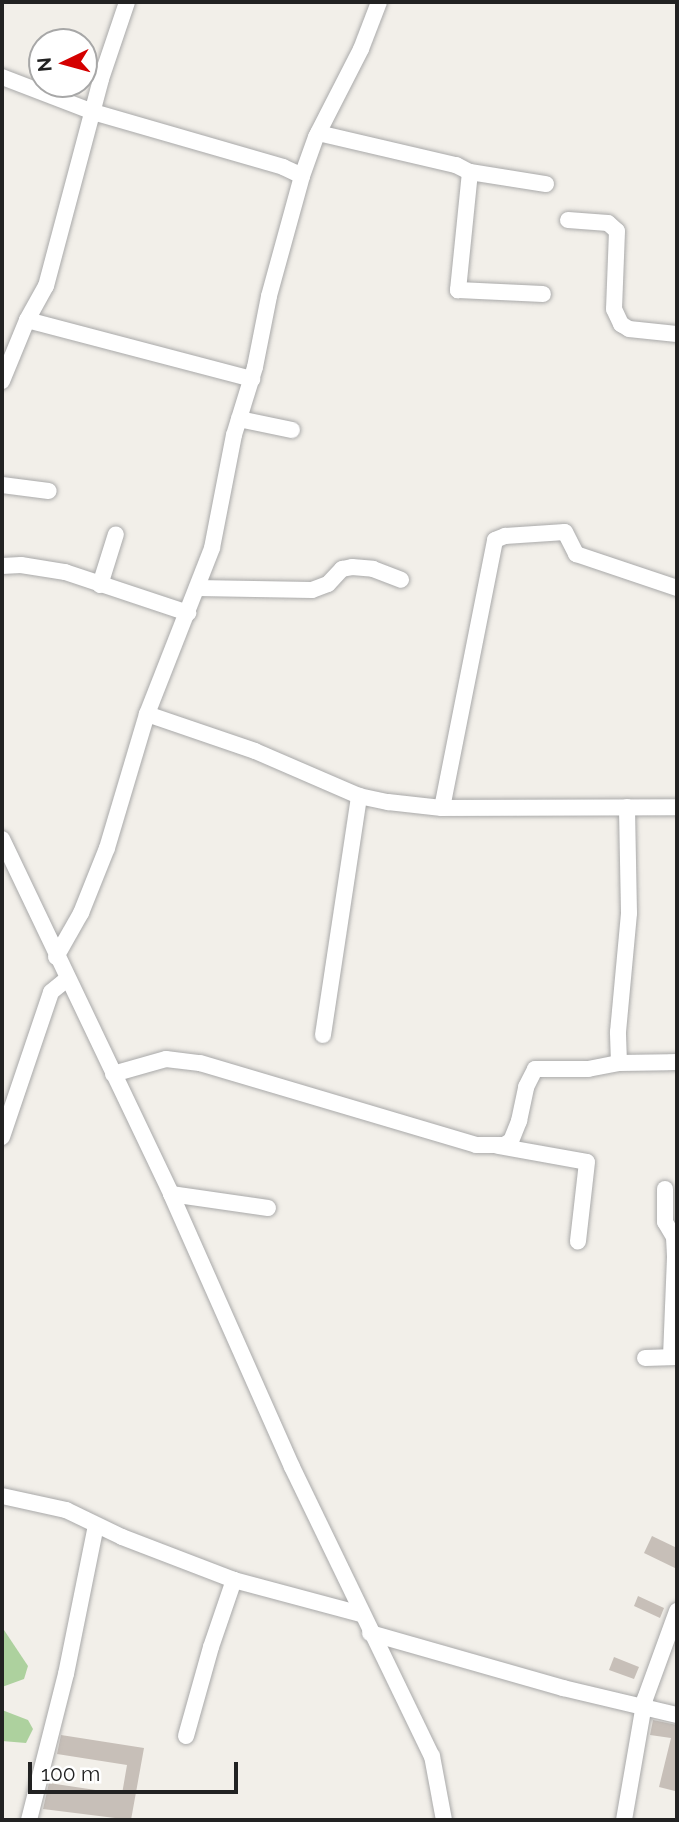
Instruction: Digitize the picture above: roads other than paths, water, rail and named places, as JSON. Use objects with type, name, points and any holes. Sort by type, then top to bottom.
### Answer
[{"type":"street","points":[[2,381],[51,271],[93,112],[127,2]]},
{"type":"street","points":[[56,957],[81,913],[107,848],[147,714],[212,548],[239,419],[252,379],[269,296],[302,176],[318,132],[361,49],[379,2]]},
{"type":"street","points":[[2,77],[93,112],[283,167],[302,176]]},
{"type":"street","points":[[318,132],[456,165],[470,172],[546,184]]},
{"type":"street","points":[[470,172],[457,290],[543,294]]},
{"type":"street","points":[[568,219],[608,223],[617,231],[614,309],[621,324],[629,329],[677,334]]},
{"type":"street","points":[[27,320],[252,379]]},
{"type":"street","points":[[239,419],[292,430]]},
{"type":"street","points":[[2,485],[49,491]]},
{"type":"street","points":[[442,808],[495,540],[505,536],[565,531],[576,554],[677,588]]},
{"type":"street","points":[[100,584],[116,534]]},
{"type":"street","points":[[2,566],[21,565],[65,572],[188,613]]},
{"type":"street","points":[[197,587],[312,590],[328,584],[342,569],[352,566],[373,569],[401,580]]},
{"type":"street","points":[[147,714],[255,751],[359,796],[442,808],[677,807]]},
{"type":"street","points":[[323,1035],[359,796]]},
{"type":"street","points":[[619,1063],[618,1032],[629,913],[627,807]]},
{"type":"street","points":[[2,839],[171,1194],[292,1467],[370,1633],[432,1756],[448,1819]]},
{"type":"street","points":[[2,1137],[51,992],[67,979]]},
{"type":"street","points":[[113,1074],[166,1059],[200,1063],[476,1145],[498,1146],[587,1162],[578,1241]]},
{"type":"street","points":[[498,1146],[511,1140],[519,1121],[526,1087],[535,1069],[588,1069],[619,1063],[677,1062]]},
{"type":"street","points":[[645,1359],[674,1357],[676,1257],[674,1237],[665,1222],[665,1189]]},
{"type":"street","points":[[171,1194],[268,1208]]},
{"type":"street","points":[[2,1496],[66,1510],[96,1525],[234,1580],[361,1614]]},
{"type":"street","points":[[29,1820],[66,1674],[96,1525]]},
{"type":"street","points":[[186,1736],[211,1647],[234,1580]]},
{"type":"street","points":[[624,1820],[643,1707],[677,1611]]},
{"type":"street","points":[[370,1633],[677,1715]]}]
